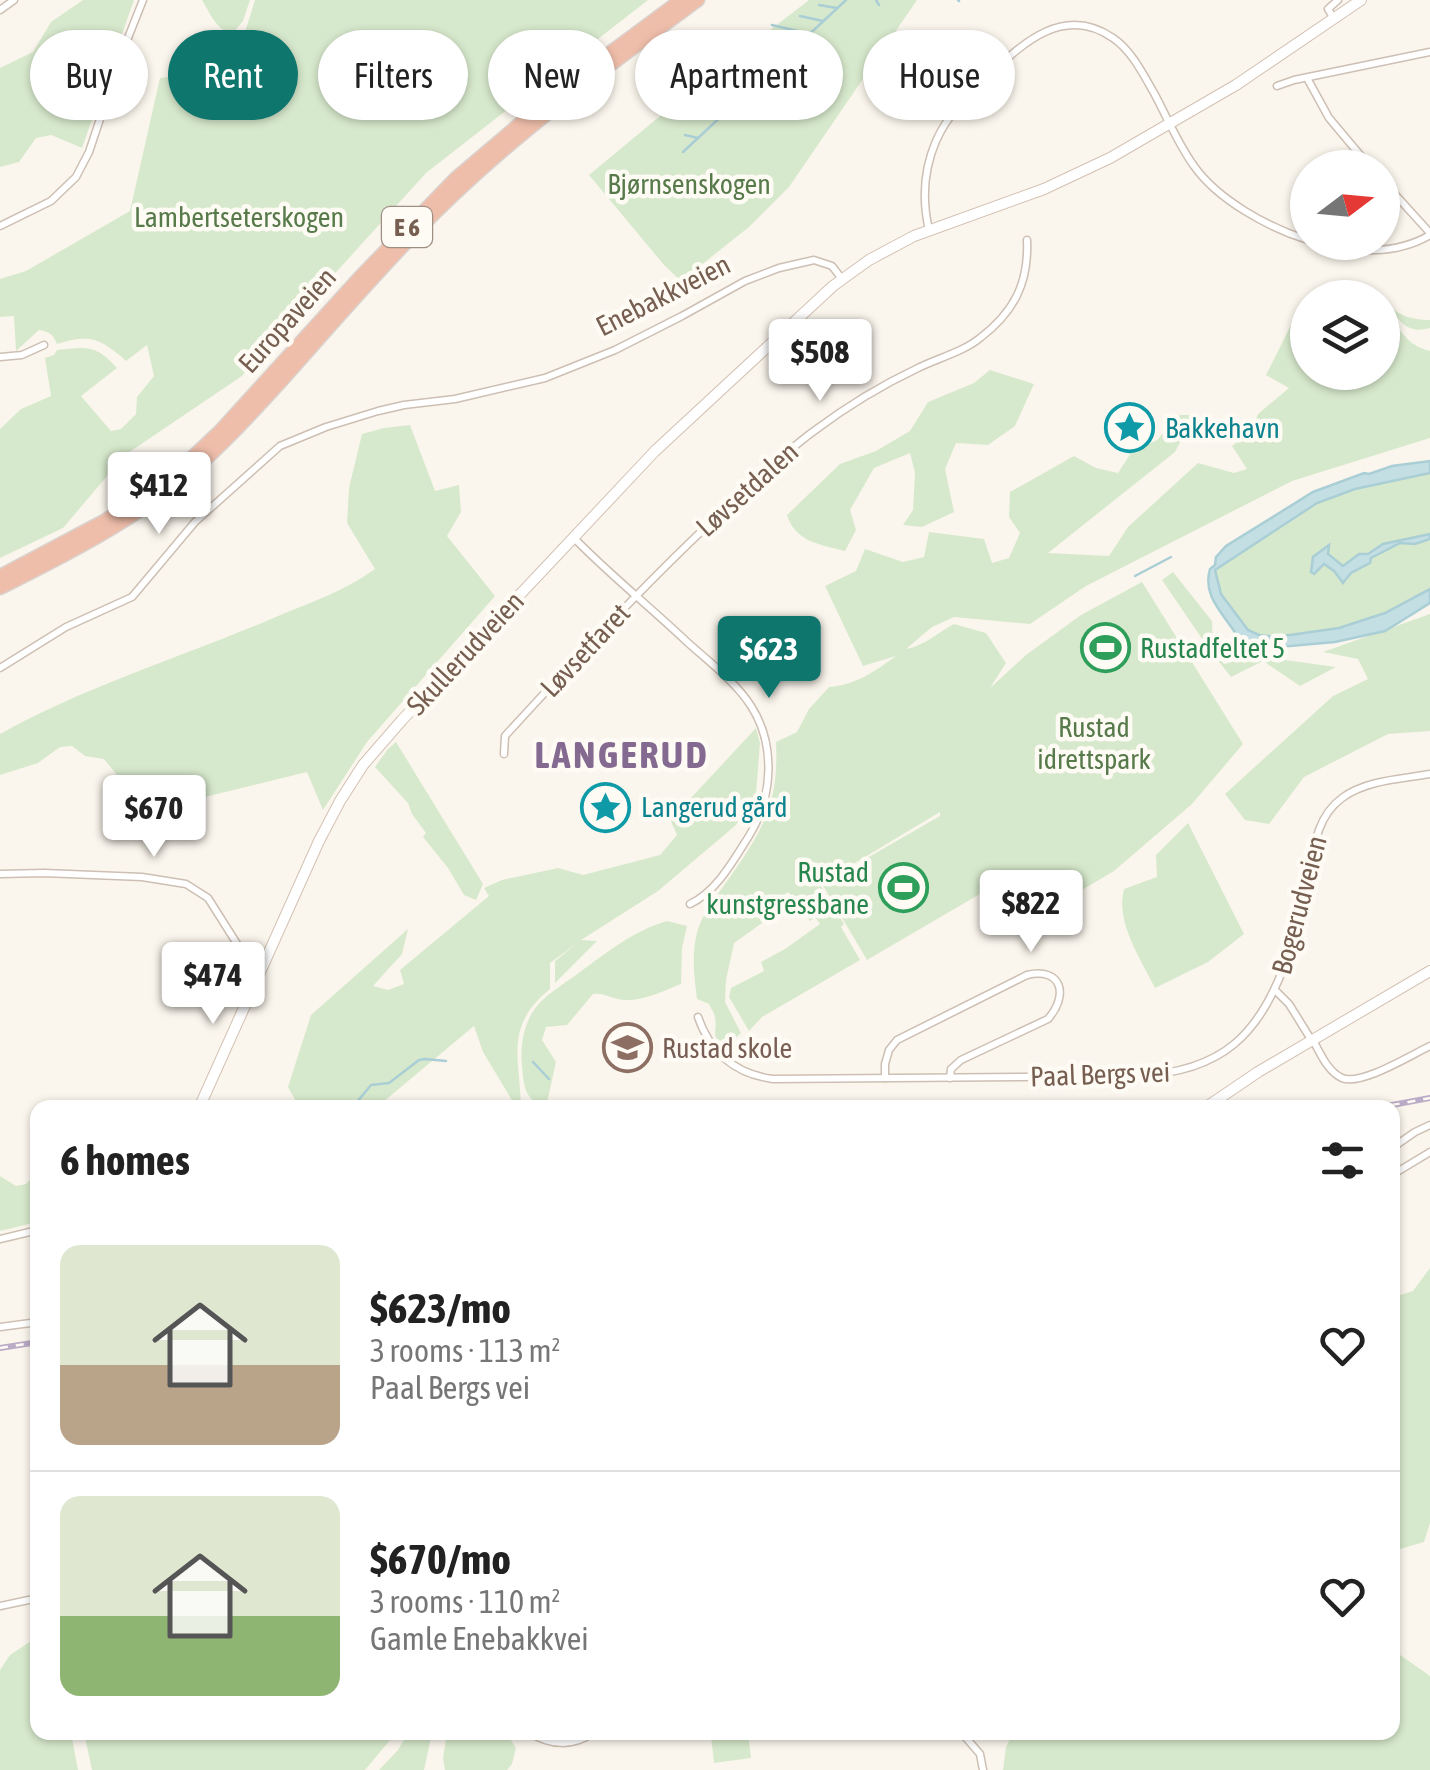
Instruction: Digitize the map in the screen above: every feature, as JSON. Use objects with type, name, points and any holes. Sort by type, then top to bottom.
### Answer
[{"type":"highway","name":"Europaveien","points":[[0,576],[92,528],[161,483],[220,431],[398,236],[478,158],[556,92],[681,0]]},
{"type":"highway","name":"Europaveien","points":[[0,588],[111,530],[189,474],[246,420],[406,243],[484,166],[698,0]]},
{"type":"main road","points":[[842,279],[881,253],[928,230],[1057,184],[1110,158],[1266,66],[1361,0]]},
{"type":"main road","name":"Skullerudveien","points":[[203,1100],[319,841],[364,765],[668,438],[842,279]]},
{"type":"main road","points":[[1216,1100],[1430,971]]},
{"type":"street","points":[[0,10],[14,0]]},
{"type":"street","points":[[0,226],[51,201],[76,177],[89,152],[143,0]]},
{"type":"street","points":[[1334,20],[1328,8],[1338,0]]},
{"type":"street","points":[[928,230],[924,203],[928,163],[948,120],[969,93],[1012,54],[1035,36],[1062,26],[1086,27],[1115,39],[1135,62],[1197,171],[1218,191],[1290,234]]},
{"type":"street","points":[[1277,86],[1430,52]]},
{"type":"street","points":[[1306,78],[1329,118],[1356,150]]},
{"type":"street","points":[[1400,200],[1430,234],[1400,247]]},
{"type":"street","name":"Løvsetdalen","points":[[637,595],[780,456],[882,387],[978,340],[998,322],[1017,298],[1027,240]]},
{"type":"street","name":"Enebakkveien","points":[[0,668],[66,627],[132,597],[195,522],[280,446],[378,411],[455,399],[544,378],[614,350],[745,281],[779,268],[814,260],[832,266],[842,279]]},
{"type":"street","points":[[0,358],[22,355],[44,345]]},
{"type":"street","points":[[573,538],[721,672],[744,696],[762,727],[768,749],[766,796],[759,817],[718,882],[690,904]]},
{"type":"street","name":"Løvsetfaret","points":[[504,754],[505,736],[637,595]]},
{"type":"street","name":"Bogerudveien","points":[[1276,991],[1303,911],[1314,844],[1328,813],[1353,792],[1430,774]]},
{"type":"street","points":[[0,874],[142,877],[186,884],[208,898],[239,947],[264,964]]},
{"type":"street","name":"Paal Bergs vei","points":[[885,1078],[889,1050],[896,1040],[1027,974],[1042,974],[1054,980],[1061,998],[1048,1020],[961,1060],[950,1078]]},
{"type":"street","points":[[1276,991],[1289,1004],[1334,1072],[1346,1079],[1366,1076],[1430,1046]]},
{"type":"street","name":"Paal Bergs vei","points":[[698,1017],[704,1036],[725,1060],[755,1075],[794,1080],[1136,1076],[1179,1072],[1220,1055],[1258,1018],[1276,991]]},
{"type":"street","points":[[1400,1142],[1430,1125]]},
{"type":"street","points":[[1400,1170],[1430,1152]]},
{"type":"street","points":[[0,1239],[30,1232]]},
{"type":"street","points":[[0,1327],[30,1323]]},
{"type":"street","points":[[0,1606],[30,1600]]},
{"type":"street","points":[[544,1740],[564,1744],[582,1740]]},
{"type":"street","points":[[969,1740],[980,1754],[983,1770]]},
{"type":"green space","points":[[83,0],[134,0],[123,30],[46,30],[51,22]]},
{"type":"green space","points":[[202,0],[250,0],[236,30],[224,30]]},
{"type":"green space","name":"Lambertseterskogen","points":[[255,0],[648,0],[610,30],[488,30],[488,120],[494,120],[426,173],[242,376],[125,455],[63,528],[0,558],[0,429],[21,409],[51,396],[45,358],[57,350],[90,349],[117,368],[81,396],[111,431],[121,429],[136,414],[137,397],[154,376],[147,345],[126,361],[94,340],[57,344],[51,334],[39,330],[16,351],[14,316],[0,317],[0,279],[26,271],[130,211],[160,78],[168,77],[168,120],[298,120],[298,30],[246,30]]},
{"type":"green space","name":"Bjørnsenskogen","points":[[809,0],[917,0],[896,30],[863,30],[863,79],[843,108],[843,30],[770,30]]},
{"type":"green space","points":[[30,53],[30,120],[92,120],[82,148],[51,135],[36,138],[19,162],[0,167],[0,68]]},
{"type":"green space","name":"Bjørnsenskogen","points":[[655,120],[835,120],[789,187],[749,227],[681,281],[589,175]]},
{"type":"green space","points":[[1400,313],[1430,320],[1430,328],[1407,327],[1400,320]]},
{"type":"green space","name":"Rustad idrettspark","points":[[1290,327],[1290,390],[1400,390],[1400,330],[1412,343],[1430,351],[1430,438],[1292,481],[1086,586],[1030,624],[954,617],[932,627],[906,649],[954,624],[986,633],[1006,663],[990,688],[1026,655],[1081,615],[1142,582],[1243,744],[1192,804],[1114,871],[1070,897],[985,891],[867,960],[822,884],[940,816],[940,812],[820,884],[860,960],[762,1017],[749,1031],[729,997],[731,988],[764,971],[761,962],[820,924],[815,917],[810,921],[788,892],[760,913],[765,921],[734,943],[725,1002],[741,1033],[725,1048],[720,1044],[709,1004],[697,999],[696,938],[704,916],[752,844],[767,814],[775,781],[776,742],[797,732],[809,709],[829,687],[857,680],[896,656],[863,666],[825,586],[856,571],[865,549],[903,562],[924,557],[929,532],[984,539],[992,563],[1009,558],[1020,533],[1009,517],[1010,492],[1074,456],[1096,468],[1118,473],[1131,453],[1157,440],[1180,415],[1194,415],[1175,452],[1048,553],[1109,556],[1128,527],[1198,463],[1234,473],[1247,469],[1232,446],[1251,432],[1258,414],[1289,388],[1266,375]]},
{"type":"green space","points":[[990,370],[1034,384],[1015,426],[988,445],[956,443],[945,469],[954,512],[922,527],[903,525],[913,510],[915,473],[910,453],[874,468],[850,510],[856,530],[845,551],[810,541],[796,531],[787,515],[840,464],[876,451],[910,431],[928,402],[974,383]]},
{"type":"green space","points":[[410,425],[435,491],[459,485],[461,512],[447,536],[495,596],[367,742],[323,810],[307,772],[180,803],[166,780],[122,781],[104,759],[85,756],[72,746],[60,747],[38,763],[0,775],[0,734],[102,686],[328,595],[375,569],[347,523],[349,488],[362,434]]},
{"type":"green space","points":[[1430,473],[1430,534],[1384,544],[1368,554],[1359,554],[1343,566],[1328,554],[1330,546],[1313,558],[1311,572],[1314,574],[1324,564],[1346,582],[1351,573],[1370,564],[1371,558],[1400,543],[1430,539],[1430,589],[1385,613],[1339,628],[1276,637],[1248,630],[1221,594],[1215,570],[1321,501],[1358,488]]},
{"type":"green space","points":[[1173,572],[1212,621],[1213,650],[1224,664],[1255,656],[1336,667],[1300,686],[1263,661],[1231,677],[1162,580]]},
{"type":"green space","points":[[1430,614],[1430,731],[1388,734],[1304,777],[1269,824],[1245,820],[1225,794],[1333,696],[1368,679],[1358,659],[1323,652]]},
{"type":"green space","points":[[756,728],[760,743],[756,794],[736,825],[658,891],[581,940],[597,941],[555,983],[555,961],[576,944],[550,963],[550,989],[526,1016],[520,1030],[521,1100],[512,1100],[483,1052],[474,1026],[385,1100],[295,1100],[288,1087],[311,1015],[408,929],[402,954],[373,986],[388,990],[404,984],[400,970],[489,896],[484,888],[502,880],[558,868],[583,875],[660,855],[677,835],[669,817]]},
{"type":"green space","points":[[396,742],[483,884],[476,900],[464,895],[423,837],[426,833],[408,803],[375,767]]},
{"type":"green space","points":[[1188,823],[1244,934],[1208,962],[1155,988],[1126,927],[1124,889],[1157,877],[1156,855]]},
{"type":"green space","points":[[667,921],[687,926],[681,984],[632,1000],[593,994],[567,1025],[546,1027],[542,1040],[556,1062],[548,1100],[533,1100],[526,1090],[521,1053],[532,1013],[548,996],[643,930]]},
{"type":"green space","points":[[0,1176],[16,1186],[30,1180],[30,1224],[0,1231]]},
{"type":"green space","points":[[1430,1268],[1430,1523],[1424,1542],[1400,1549],[1400,1295],[1413,1291]]},
{"type":"green space","points":[[28,1643],[30,1740],[72,1740],[78,1770],[0,1770],[0,1670],[10,1655]]},
{"type":"green space","points":[[1400,1655],[1430,1676],[1430,1770],[1003,1770],[1010,1740],[1400,1740]]},
{"type":"green space","points":[[86,1740],[390,1740],[365,1770],[92,1770]]},
{"type":"green space","points":[[404,1740],[430,1740],[424,1770],[379,1770]]},
{"type":"green space","points":[[446,1740],[511,1740],[516,1748],[507,1770],[445,1770]]},
{"type":"green space","points":[[711,1740],[749,1740],[751,1758],[714,1763]]},
{"type":"water","points":[[1430,461],[1430,473],[1355,489],[1317,503],[1215,570],[1221,594],[1248,630],[1259,635],[1276,637],[1339,628],[1385,613],[1430,589],[1430,603],[1385,631],[1335,642],[1250,647],[1222,659],[1220,653],[1236,634],[1215,604],[1208,579],[1216,557],[1226,546],[1313,492],[1364,473]]},
{"type":"water","points":[[1430,534],[1430,539],[1400,543],[1371,558],[1370,563],[1351,573],[1343,583],[1324,564],[1314,574],[1311,572],[1313,557],[1329,545],[1328,554],[1343,566],[1383,544]]},
{"type":"waterway","points":[[683,152],[846,0]]},
{"type":"waterway","points":[[876,0],[879,5]]},
{"type":"waterway","points":[[819,5],[837,8]]},
{"type":"waterway","points":[[800,16],[823,21]]},
{"type":"waterway","points":[[772,25],[793,30]]},
{"type":"waterway","points":[[685,135],[698,138]]},
{"type":"waterway","points":[[1135,576],[1171,557]]},
{"type":"waterway","points":[[359,1100],[371,1085],[389,1083],[419,1060],[446,1061]]},
{"type":"waterway","points":[[533,1062],[549,1079]]},
{"type":"railway","points":[[1400,1104],[1430,1098]]},
{"type":"railway","points":[[0,1348],[30,1343]]},
{"type":"place","name":"Bakkehavn","points":[[1130,428]]},
{"type":"place","name":"Rustadfeltet 5","points":[[1105,648]]},
{"type":"place","name":"Langerud gård","points":[[606,807]]},
{"type":"place","name":"Rustad kunstgressbane","points":[[904,888]]},
{"type":"place","name":"Rustad skole","points":[[627,1048]]},
{"type":"district","name":"LANGERUD","points":[[622,754]]}]
